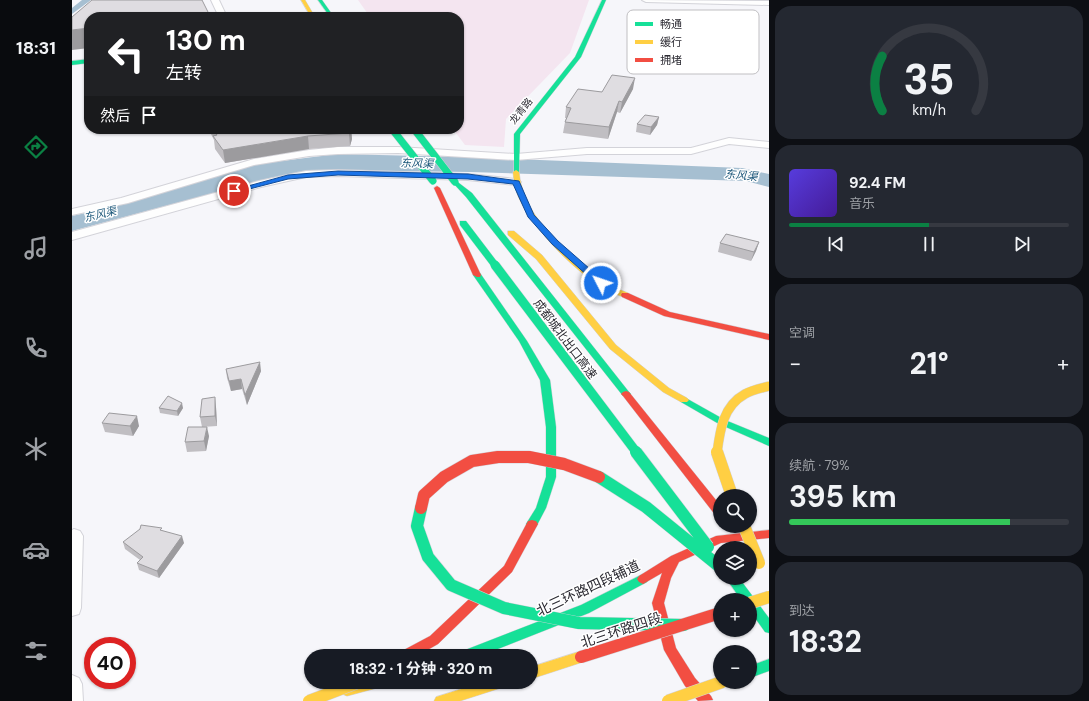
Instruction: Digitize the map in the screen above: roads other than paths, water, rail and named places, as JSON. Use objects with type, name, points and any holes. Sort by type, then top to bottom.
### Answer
[{"type":"main road","points":[[303,0],[310,12]]},
{"type":"main road","points":[[320,0],[328,12]]},
{"type":"main road","name":"龙青路","points":[[604,0],[578,57],[517,134],[516,182],[531,215],[555,242],[601,283],[634,300],[667,314],[724,328],[769,336]]},
{"type":"main road","points":[[72,62],[84,60]]},
{"type":"main road","name":"成都城北出口高速","points":[[396,134],[713,554]]},
{"type":"main road","name":"成都城北出口高速","points":[[418,134],[455,182],[469,195],[713,504]]},
{"type":"main road","points":[[418,649],[434,640],[508,569],[541,508],[551,477],[551,427],[545,380],[523,341],[478,277],[435,185]]},
{"type":"main road","points":[[469,195],[539,257],[613,347],[666,390],[722,422],[769,442]]},
{"type":"main road","points":[[730,489],[717,453],[720,429],[728,409],[745,394],[769,386]]},
{"type":"main road","points":[[684,625],[579,623],[504,608],[452,585],[428,557],[417,526],[424,495],[444,477],[472,461],[498,457],[529,457],[564,464],[602,478],[646,507],[713,561]]},
{"type":"main road","points":[[735,533],[742,541]]},
{"type":"main road","name":"北三环路四段辅道","points":[[483,649],[585,609],[642,580],[675,559],[720,539],[769,534]]},
{"type":"main road","points":[[757,555],[762,566],[757,560]]},
{"type":"main road","points":[[675,559],[665,578],[658,603],[670,650],[690,682],[707,701],[718,689]]},
{"type":"main road","points":[[757,600],[769,597]]},
{"type":"main road","points":[[757,612],[769,628]]},
{"type":"main road","name":"北三环路四段","points":[[538,671],[713,615]]},
{"type":"main road","points":[[757,669],[769,665]]},
{"type":"main road","points":[[668,701],[713,685]]},
{"type":"main road","points":[[308,701],[340,689]]},
{"type":"main road","points":[[308,701],[352,689]]},
{"type":"main road","points":[[441,701],[480,689]]},
{"type":"street","points":[[215,0],[221,12]]},
{"type":"street","points":[[646,0],[768,3]]},
{"type":"street","points":[[72,212],[133,197],[256,162],[311,152],[348,150],[516,157],[588,151],[691,151],[729,141],[769,145]]},
{"type":"street","points":[[72,236],[259,184],[306,174],[338,173],[468,176],[516,182]]},
{"type":"street","points":[[72,608],[74,536]]},
{"type":"street","points":[[72,684],[73,701]]},
{"type":"water","name":"东风渠","points":[[337,154],[463,157],[742,168],[769,174],[769,187],[746,181],[470,172],[321,170],[270,178],[72,231],[72,216],[115,206],[258,164]]},
{"type":"waterway","points":[[72,12],[87,0]]}]
